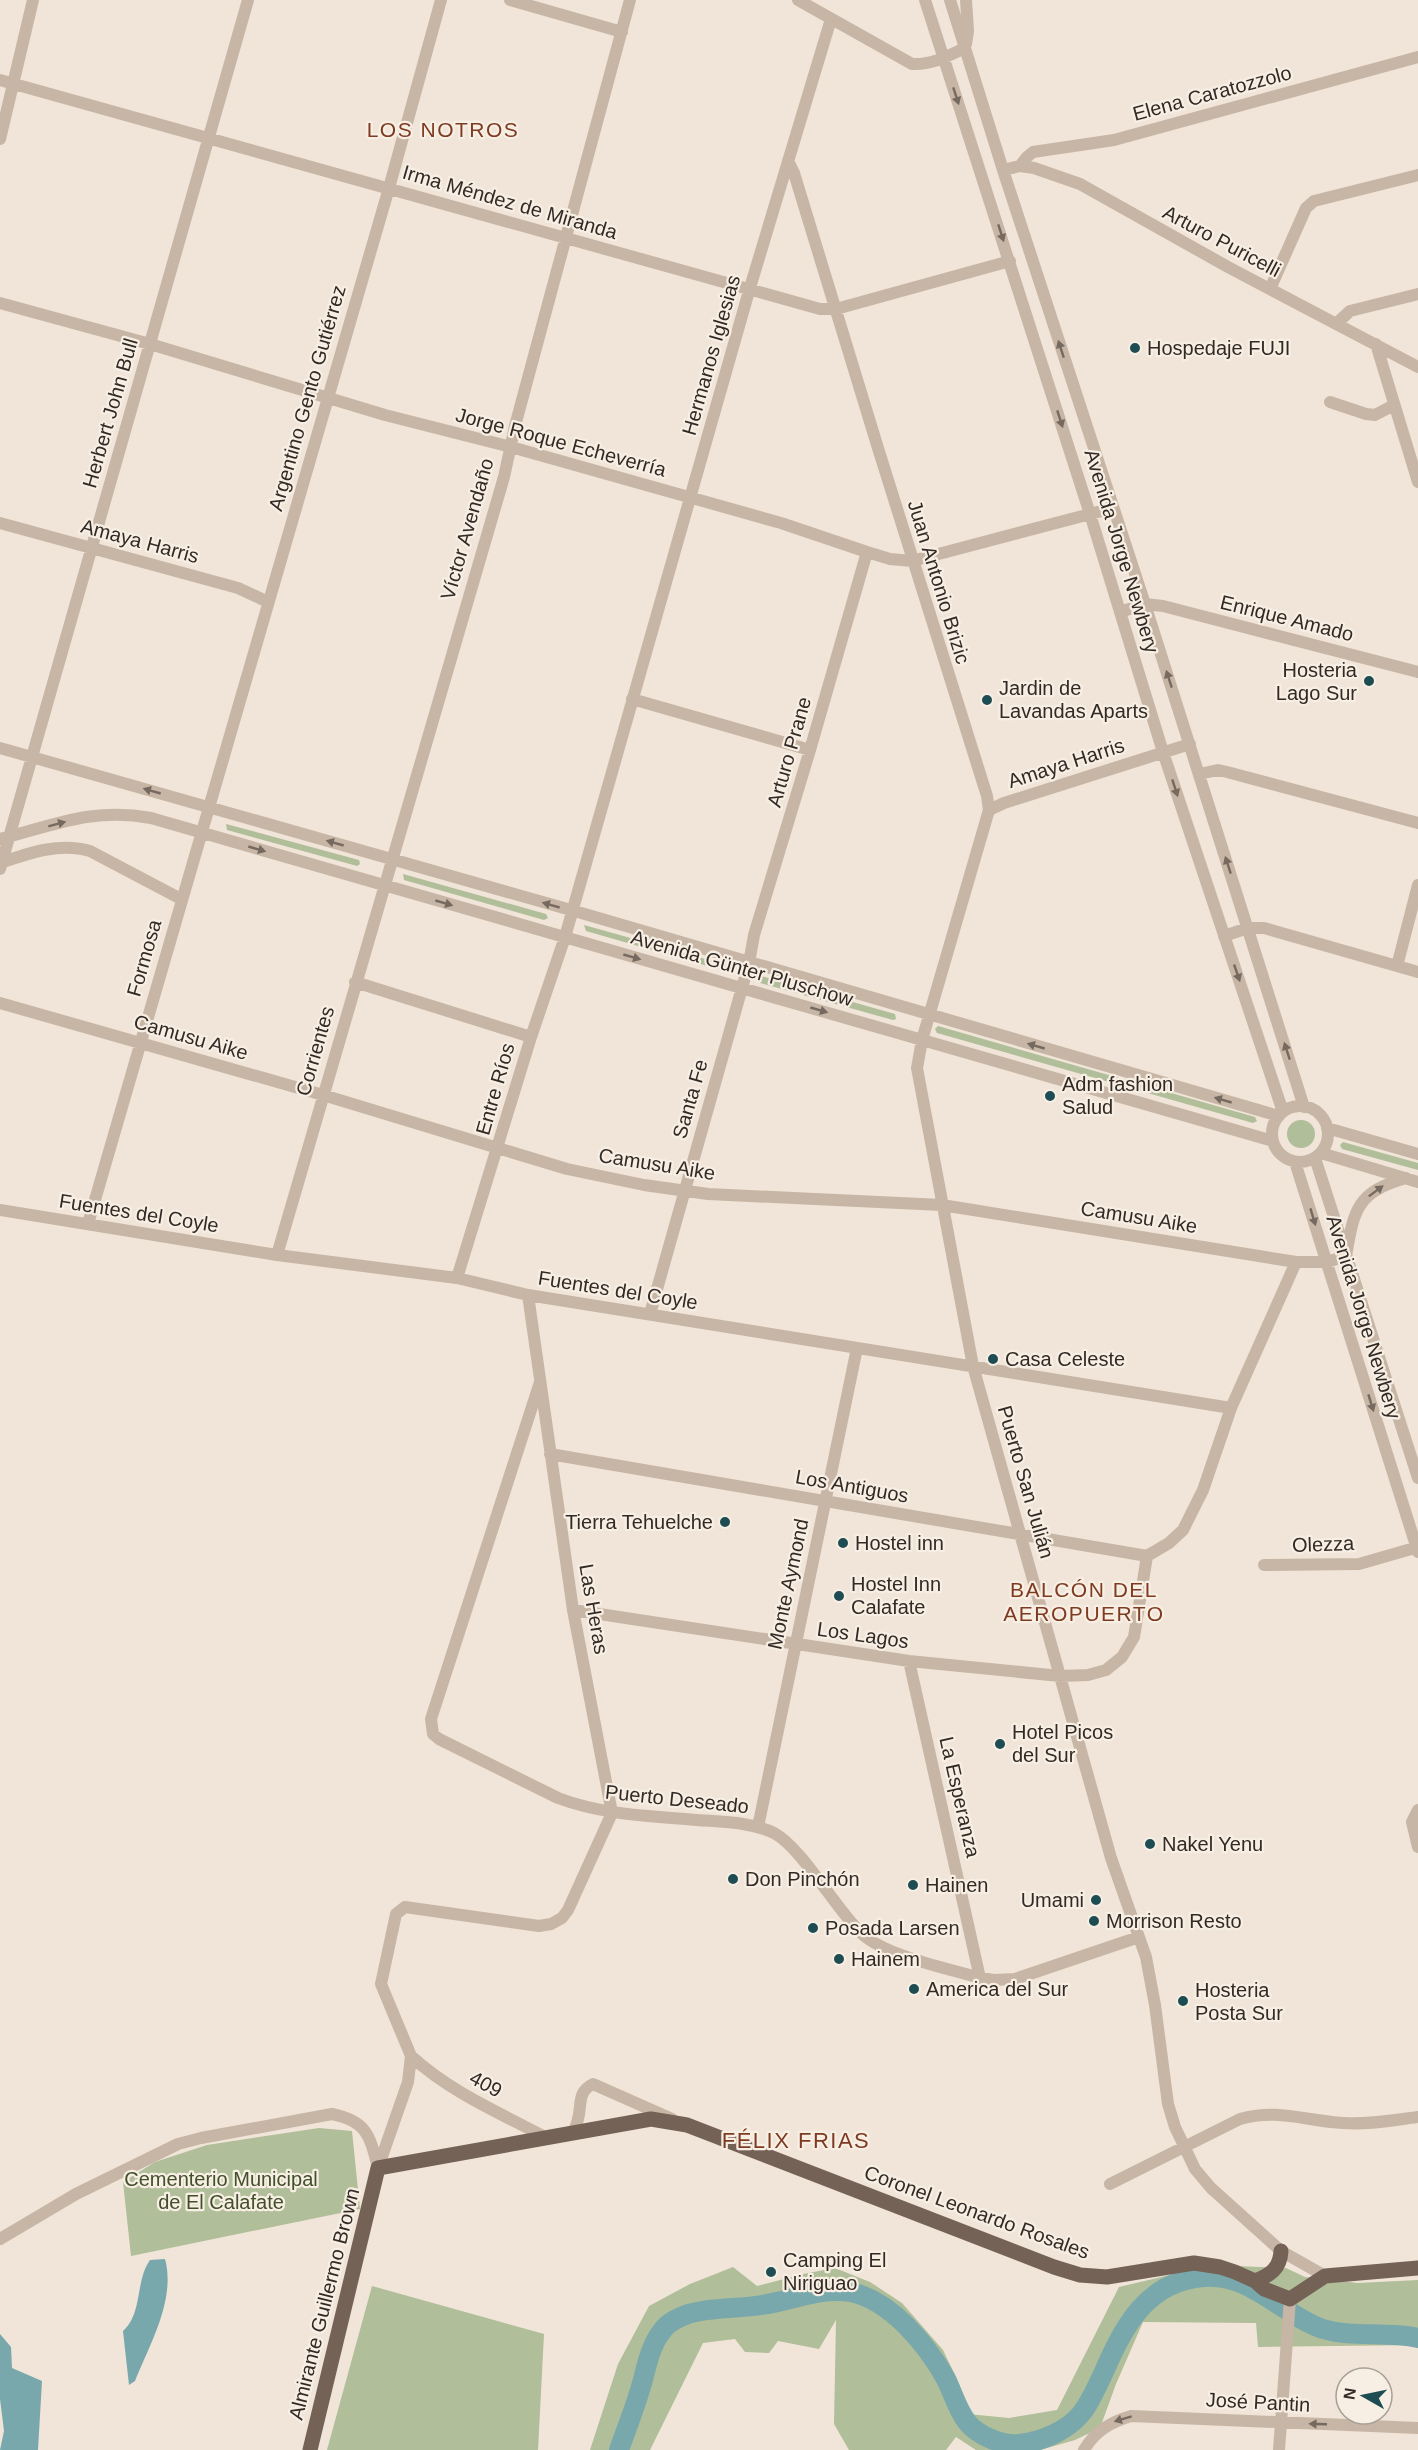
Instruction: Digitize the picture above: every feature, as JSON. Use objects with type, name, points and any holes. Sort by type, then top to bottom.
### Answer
[{"type":"main road","name":"Coronel Leonardo Rosales","points":[[378,2168],[651,2118],[687,2125],[1067,2271],[1107,2277],[1194,2263],[1221,2267],[1255,2281],[1264,2289],[1290,2303]]},
{"type":"main road","name":"Almirante Guillermo Brown","points":[[310,2450],[378,2168]]},
{"type":"main road","points":[[1255,2281],[1270,2275],[1280,2263],[1281,2252]]},
{"type":"main road","points":[[1290,2303],[1325,2276],[1418,2268]]},
{"type":"street","points":[[0,139],[33,0]]},
{"type":"street","name":"Herbert John Bull","points":[[1,865],[5,838],[32,757],[248,0]]},
{"type":"street","name":"Argentino Gento Gutiérrez","points":[[208,807],[389,188],[441,0]]},
{"type":"street","points":[[510,0],[622,32]]},
{"type":"street","name":"Víctor Avendaño","points":[[391,859],[504,477],[564,238],[630,0]]},
{"type":"street","points":[[798,0],[912,64],[924,64],[944,58],[965,48],[968,31],[966,0]]},
{"type":"street","name":"Avenida Jorge Newbery","points":[[925,0],[1010,261],[1163,752],[1281,1114]]},
{"type":"street","name":"Avenida Jorge Newbery","points":[[950,0],[1003,171],[1190,744],[1304,1107]]},
{"type":"street","name":"Hermanos Iglesias","points":[[571,910],[749,291],[831,19]]},
{"type":"street","name":"Elena Caratozzolo","points":[[1020,166],[1033,152],[1114,140],[1418,57]]},
{"type":"street","name":"Irma Méndez de Miranda","points":[[0,80],[820,309],[836,309],[1010,261]]},
{"type":"street","name":"Juan Antonio Brizic","points":[[788,161],[794,173],[912,561],[987,796],[989,810],[929,1015]]},
{"type":"street","points":[[1003,171],[1020,166]]},
{"type":"street","name":"Arturo Puricelli","points":[[1020,166],[1053,174],[1096,192],[1158,228],[1418,367]]},
{"type":"street","points":[[1270,288],[1306,208],[1314,201],[1418,175]]},
{"type":"street","points":[[1336,324],[1350,311],[1418,294]]},
{"type":"street","name":"Jorge Roque Echeverría","points":[[0,303],[150,344],[385,415],[511,447],[816,534],[890,559],[912,561],[1113,508]]},
{"type":"street","points":[[1376,344],[1418,482]]},
{"type":"street","points":[[1330,402],[1375,415],[1394,405]]},
{"type":"street","name":"Amaya Harris","points":[[0,523],[238,588],[268,602]]},
{"type":"street","name":"Arturo Prane","points":[[749,963],[754,935],[867,552]]},
{"type":"street","points":[[1120,612],[1145,604]]},
{"type":"street","name":"Enrique Amado","points":[[1145,604],[1163,606],[1416,670]]},
{"type":"street","points":[[632,699],[810,750]]},
{"type":"street","name":"Amaya Harris","points":[[989,810],[1004,803],[1190,744]]},
{"type":"street","name":"Avenida Günter Pluschow","points":[[0,748],[1281,1114]]},
{"type":"street","points":[[1199,774],[1218,770],[1227,772],[1418,824]]},
{"type":"street","name":"Formosa","points":[[88,1224],[208,807]]},
{"type":"street","name":"Avenida Günter Pluschow","points":[[5,838],[89,816],[117,813],[151,818],[1273,1141]]},
{"type":"street","points":[[1,865],[44,850],[79,848],[90,851],[182,899]]},
{"type":"street","name":"Corrientes","points":[[276,1255],[391,859]]},
{"type":"street","points":[[1397,966],[1418,885]]},
{"type":"street","name":"Entre Ríos","points":[[457,1278],[531,1037],[565,937],[571,910]]},
{"type":"street","points":[[1224,936],[1248,928],[1264,928],[1418,972]]},
{"type":"street","name":"Santa Fe","points":[[650,1314],[749,963]]},
{"type":"street","points":[[355,982],[531,1037]]},
{"type":"street","name":"Camusu Aike","points":[[0,1004],[323,1095],[567,1169],[684,1192],[942,1205],[1296,1262],[1327,1262],[1347,1256]]},
{"type":"street","name":"Puerto San Julián","points":[[929,1015],[922,1040],[918,1074],[973,1366],[1111,1858],[1139,1937],[1152,1988],[1168,2104],[1184,2148],[1195,2169],[1211,2188],[1281,2252],[1325,2276]]},
{"type":"street","points":[[1297,1107],[1304,1107],[1319,1114],[1328,1128],[1327,1142],[1318,1155],[1309,1161],[1295,1162],[1281,1154],[1273,1141],[1274,1125],[1281,1114],[1297,1107]]},
{"type":"street","points":[[1328,1128],[1418,1154]]},
{"type":"street","points":[[1318,1155],[1412,1180]]},
{"type":"street","name":"Avenida Jorge Newbery","points":[[1318,1155],[1347,1256],[1418,1478]]},
{"type":"street","name":"Avenida Jorge Newbery","points":[[1295,1162],[1417,1549]]},
{"type":"street","points":[[1347,1256],[1354,1214],[1373,1190],[1412,1180]]},
{"type":"street","name":"Fuentes del Coyle","points":[[0,1210],[276,1255],[457,1278],[528,1295],[1230,1408]]},
{"type":"street","points":[[1147,1556],[1169,1544],[1183,1530],[1203,1490],[1230,1408],[1296,1262]]},
{"type":"street","name":"Las Heras","points":[[528,1295],[573,1610],[612,1813]]},
{"type":"street","name":"Monte Aymond","points":[[758,1827],[857,1348]]},
{"type":"street","name":"Puerto Deseado","points":[[540,1382],[431,1719],[433,1734],[558,1798],[612,1813],[729,1822],[758,1827],[774,1834],[786,1842],[845,1916],[872,1942],[894,1952],[980,1978],[1015,1979],[1139,1937]]},
{"type":"street","name":"Los Antiguos","points":[[550,1454],[1147,1556]]},
{"type":"street","name":"Olezza","points":[[1264,1564],[1359,1564],[1417,1549]]},
{"type":"street","name":"Los Lagos","points":[[573,1610],[909,1661],[1060,1676],[1088,1675],[1106,1670],[1122,1657],[1134,1637],[1147,1556]]},
{"type":"street","name":"La Esperanza","points":[[909,1661],[980,1978]]},
{"type":"street","points":[[378,2168],[408,2082],[411,2056],[381,1984],[396,1914],[405,1907],[526,1926],[551,1924],[562,1918],[612,1813]]},
{"type":"street","points":[[1415,1813],[1413,1828],[1418,1847]]},
{"type":"street","name":"409","points":[[411,2056],[450,2087],[547,2138]]},
{"type":"street","points":[[573,2133],[579,2118],[580,2099],[585,2088],[593,2084],[687,2125]]},
{"type":"street","points":[[1110,2184],[1240,2119],[1266,2113],[1358,2124],[1418,2117]]},
{"type":"street","points":[[0,2239],[76,2194],[178,2144],[201,2138],[332,2114],[348,2117],[363,2126],[372,2142],[378,2168]]},
{"type":"street","points":[[1279,2450],[1290,2303]]},
{"type":"street","name":"José Pantin","points":[[1084,2450],[1099,2431],[1118,2420],[1131,2416],[1418,2428]]},
{"type":"green space","points":[[226,824],[359,860],[360,864],[357,866],[227,830]]},
{"type":"green space","points":[[403,874],[546,914],[548,918],[544,920],[404,880]]},
{"type":"green space","points":[[584,925],[727,965],[728,970],[586,931]]},
{"type":"green space","points":[[761,976],[895,1014],[896,1019],[760,983]]},
{"type":"green space","points":[[938,1026],[1255,1117],[1257,1121],[1253,1123],[937,1033],[935,1029]]},
{"type":"green space","points":[[1301,1120],[1311,1124],[1315,1134],[1311,1144],[1301,1148],[1291,1144],[1287,1134],[1291,1124]]},
{"type":"green space","points":[[1343,1142],[1418,1163],[1418,1170],[1342,1149],[1340,1145]]},
{"type":"green space","name":"Cementerio Municipal de El Calafate","points":[[319,2128],[352,2131],[360,2209],[131,2256],[123,2182],[155,2162],[207,2145]]},
{"type":"green space","points":[[1212,2265],[1286,2268],[1305,2277],[1358,2283],[1418,2280],[1418,2345],[1258,2347],[1256,2323],[1143,2322],[1100,2428],[1075,2440],[1040,2450],[976,2450],[956,2437],[946,2450],[849,2450],[834,2424],[836,2320],[819,2349],[778,2341],[769,2353],[745,2352],[735,2339],[703,2343],[650,2450],[590,2450],[618,2364],[649,2306],[690,2284],[733,2267],[757,2286],[835,2268],[870,2282],[902,2303],[943,2350],[956,2377],[968,2414],[1009,2418],[1057,2410],[1119,2287]]},
{"type":"green space","points":[[372,2286],[544,2334],[538,2450],[327,2450]]},
{"type":"water","points":[[165,2259],[167,2290],[160,2321],[135,2381],[129,2385],[123,2331],[134,2315],[145,2268],[150,2260]]},
{"type":"water","points":[[0,2334],[11,2347],[12,2368],[42,2381],[38,2450],[0,2450],[4,2431],[0,2399]]},
{"type":"waterway","points":[[619,2450],[651,2352],[667,2325],[697,2312],[762,2305],[828,2291],[850,2292],[865,2297],[880,2304],[893,2314],[929,2352],[946,2379],[960,2412],[971,2427],[983,2435],[1012,2444],[1044,2438],[1074,2421],[1090,2401],[1128,2324],[1152,2297],[1184,2280],[1204,2277],[1237,2281],[1266,2296],[1308,2323],[1334,2332],[1418,2338]]},
{"type":"place","name":"Hospedaje FUJI","points":[[1135,348]]},
{"type":"place","name":"Hosteria Lago Sur","points":[[1369,681]]},
{"type":"place","name":"Jardin de Lavandas Aparts","points":[[987,700]]},
{"type":"place","name":"Adm fashion Salud","points":[[1050,1096]]},
{"type":"place","name":"Casa Celeste","points":[[993,1359]]},
{"type":"place","name":"Tierra Tehuelche","points":[[725,1522]]},
{"type":"place","name":"Hostel inn","points":[[843,1543]]},
{"type":"place","name":"Hostel Inn Calafate","points":[[839,1596]]},
{"type":"place","name":"Hotel Picos del Sur","points":[[1000,1744]]},
{"type":"place","name":"Nakel Yenu","points":[[1150,1844]]},
{"type":"place","name":"Don Pinchón","points":[[733,1879]]},
{"type":"place","name":"Hainen","points":[[913,1885]]},
{"type":"place","name":"Umami","points":[[1096,1900]]},
{"type":"place","name":"Morrison Resto","points":[[1094,1921]]},
{"type":"place","name":"Posada Larsen","points":[[813,1928]]},
{"type":"place","name":"Hainem","points":[[839,1959]]},
{"type":"place","name":"America del Sur","points":[[914,1989]]},
{"type":"place","name":"Hosteria Posta Sur","points":[[1183,2001]]},
{"type":"place","name":"Camping El Niriguao","points":[[771,2272]]},
{"type":"district","name":"LOS NOTROS","points":[[443,130]]},
{"type":"district","name":"BALCÓN DEL AEROPUERTO","points":[[1084,1602]]},
{"type":"district","name":"FÉLIX FRIAS","points":[[796,2140]]}]
